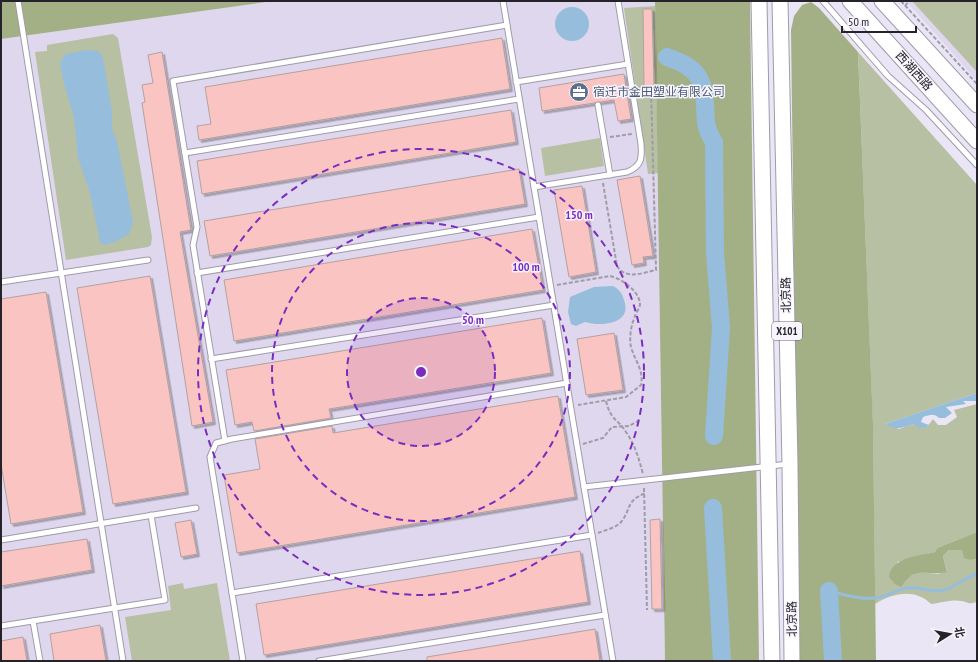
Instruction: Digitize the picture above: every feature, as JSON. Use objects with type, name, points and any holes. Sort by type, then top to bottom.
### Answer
[{"type":"main road","name":"北京路","points":[[760,1],[770,466],[772,661]]},
{"type":"main road","points":[[842,1],[868,21]]},
{"type":"main road","name":"西湖西路","points":[[850,1],[977,141]]},
{"type":"main road","name":"西湖西路","points":[[882,1],[977,105]]},
{"type":"main road","name":"北京路","points":[[782,4],[792,661]]},
{"type":"lane","points":[[18,1],[123,661]]},
{"type":"lane","points":[[503,1],[613,661]]},
{"type":"lane","points":[[534,187],[627,172],[639,165],[642,157],[639,133],[618,1]]},
{"type":"lane","points":[[823,1],[888,76],[926,110],[977,166]]},
{"type":"lane","points":[[225,441],[197,273],[193,245],[197,226],[173,81],[507,25]]},
{"type":"lane","points":[[516,82],[628,64]]},
{"type":"lane","points":[[185,154],[519,99]]},
{"type":"lane","points":[[598,106],[610,175]]},
{"type":"lane","points":[[197,273],[539,217]]},
{"type":"lane","points":[[1,282],[148,260]]},
{"type":"lane","points":[[211,359],[554,305]]},
{"type":"lane","points":[[243,661],[210,457],[216,443],[567,383]]},
{"type":"lane","points":[[584,487],[790,464]]},
{"type":"lane","points":[[1,540],[196,508]]},
{"type":"lane","points":[[1,626],[165,600],[151,515]]},
{"type":"lane","points":[[232,593],[592,535]]},
{"type":"lane","points":[[319,661],[605,615]]},
{"type":"lane","points":[[33,621],[40,661]]},
{"type":"path","points":[[901,1],[977,84]]},
{"type":"path","points":[[906,6],[909,1]]},
{"type":"path","points":[[602,176],[617,266],[620,272],[632,275],[656,270],[651,90]]},
{"type":"path","points":[[604,138],[639,133]]},
{"type":"path","points":[[550,286],[610,276],[627,284],[638,297],[640,304],[634,317],[630,337],[631,346],[643,376],[641,385],[626,397],[571,406]]},
{"type":"path","points":[[606,401],[611,417],[623,427],[633,445],[644,480],[647,610]]},
{"type":"path","points":[[577,446],[603,438],[612,428],[633,425],[638,421]]},
{"type":"path","points":[[592,535],[614,527],[621,522],[634,498],[645,493]]},
{"type":"shaded area","points":[[273,1],[655,1],[665,661],[1,661],[1,39]]},
{"type":"shaded area","points":[[906,1],[977,1],[977,81]]},
{"type":"green space","points":[[1,1],[273,1],[1,39]]},
{"type":"green space","points":[[655,1],[750,1],[759,661],[665,661]]},
{"type":"green space","points":[[912,1],[977,1],[977,72]]},
{"type":"green space","points":[[811,2],[819,8],[858,52],[873,424],[876,661],[799,661],[791,30],[794,16],[802,5]]},
{"type":"green space","points":[[655,6],[658,173],[648,174],[624,8]]},
{"type":"green space","points":[[113,34],[118,38],[152,237],[151,245],[148,247],[66,260],[35,52],[47,51],[47,45]]},
{"type":"green space","points":[[858,52],[977,185],[977,393],[885,424],[899,429],[914,424],[927,427],[933,419],[938,425],[946,425],[957,417],[954,410],[977,404],[977,532],[937,548],[935,552],[897,562],[906,578],[918,572],[938,574],[947,571],[943,556],[949,550],[963,550],[971,560],[977,559],[977,602],[974,603],[954,600],[931,604],[918,596],[904,594],[889,597],[875,604],[873,428]]},
{"type":"green space","points":[[600,138],[604,166],[545,176],[541,148]]},
{"type":"green space","points":[[977,532],[977,559],[971,560],[964,558],[962,550],[949,550],[943,556],[947,572],[916,573],[906,580],[901,587],[895,584],[889,577],[891,570],[900,561],[914,556],[935,552],[937,548]]},
{"type":"green space","points":[[183,583],[184,589],[217,583],[230,661],[132,661],[125,617],[171,610],[168,586]]},
{"type":"water","points":[[569,7],[575,7],[579,8],[586,14],[589,24],[588,31],[582,38],[575,41],[569,41],[565,40],[558,34],[555,27],[555,21],[556,17],[562,10]]},
{"type":"water","points":[[87,50],[98,51],[102,55],[112,111],[112,129],[117,141],[133,222],[129,234],[115,242],[103,245],[100,242],[90,193],[78,158],[74,118],[63,80],[60,62],[66,54]]},
{"type":"water","points":[[613,286],[617,288],[622,295],[626,308],[620,319],[607,324],[585,322],[576,326],[571,324],[568,312],[570,297],[594,287]]},
{"type":"water","points":[[977,393],[976,401],[963,401],[966,404],[946,407],[952,413],[945,418],[939,418],[935,415],[923,417],[921,422],[929,425],[927,427],[919,428],[914,424],[902,428],[892,428],[885,424]]},
{"type":"building","points":[[643,9],[652,9],[654,87],[644,88]]},
{"type":"building","points":[[502,38],[510,89],[199,140],[197,126],[211,124],[205,87]]},
{"type":"building","points":[[162,52],[191,230],[180,232],[213,422],[192,426],[142,103],[145,102],[142,85],[153,83],[148,55]]},
{"type":"building","points":[[624,74],[631,119],[618,121],[614,100],[542,111],[539,88]]},
{"type":"building","points":[[511,110],[516,142],[202,194],[197,161]]},
{"type":"building","points":[[519,169],[525,204],[210,256],[204,221]]},
{"type":"building","points":[[640,176],[653,256],[643,257],[644,263],[632,265],[617,180]]},
{"type":"building","points":[[582,186],[596,272],[569,277],[554,190]]},
{"type":"building","points":[[532,229],[543,290],[234,341],[224,280]]},
{"type":"building","points":[[150,276],[186,492],[113,504],[77,288]]},
{"type":"building","points":[[46,292],[83,512],[11,524],[1,464],[1,299]]},
{"type":"building","points":[[542,318],[551,373],[329,409],[331,418],[254,431],[252,422],[235,425],[226,370]]},
{"type":"building","points":[[614,333],[623,390],[586,395],[577,339]]},
{"type":"building","points":[[558,396],[575,497],[237,553],[224,475],[260,469],[255,439],[332,426],[333,433]]},
{"type":"building","points":[[660,519],[662,609],[652,609],[650,520]]},
{"type":"building","points":[[191,520],[197,554],[181,557],[175,523]]},
{"type":"building","points":[[87,539],[92,570],[1,586],[1,552]]},
{"type":"building","points":[[580,551],[588,602],[264,655],[256,604]]},
{"type":"building","points":[[100,625],[106,661],[54,661],[50,634]]},
{"type":"building","points":[[595,629],[600,661],[427,661],[427,657]]},
{"type":"building","points":[[23,637],[27,661],[1,661],[1,641]]},
{"type":"waterway","points":[[667,57],[687,66],[699,77],[704,91],[707,128],[714,142],[715,253],[721,328],[714,436]]},
{"type":"waterway","points":[[713,508],[722,661]]},
{"type":"waterway","points":[[829,591],[855,597],[868,598],[884,596],[907,588],[939,591],[953,587],[968,577],[977,574]]},
{"type":"waterway","points":[[829,591],[833,661]]},
{"type":"place","name":"宿迁市金田塑业有限公司","points":[[579,92]]}]
